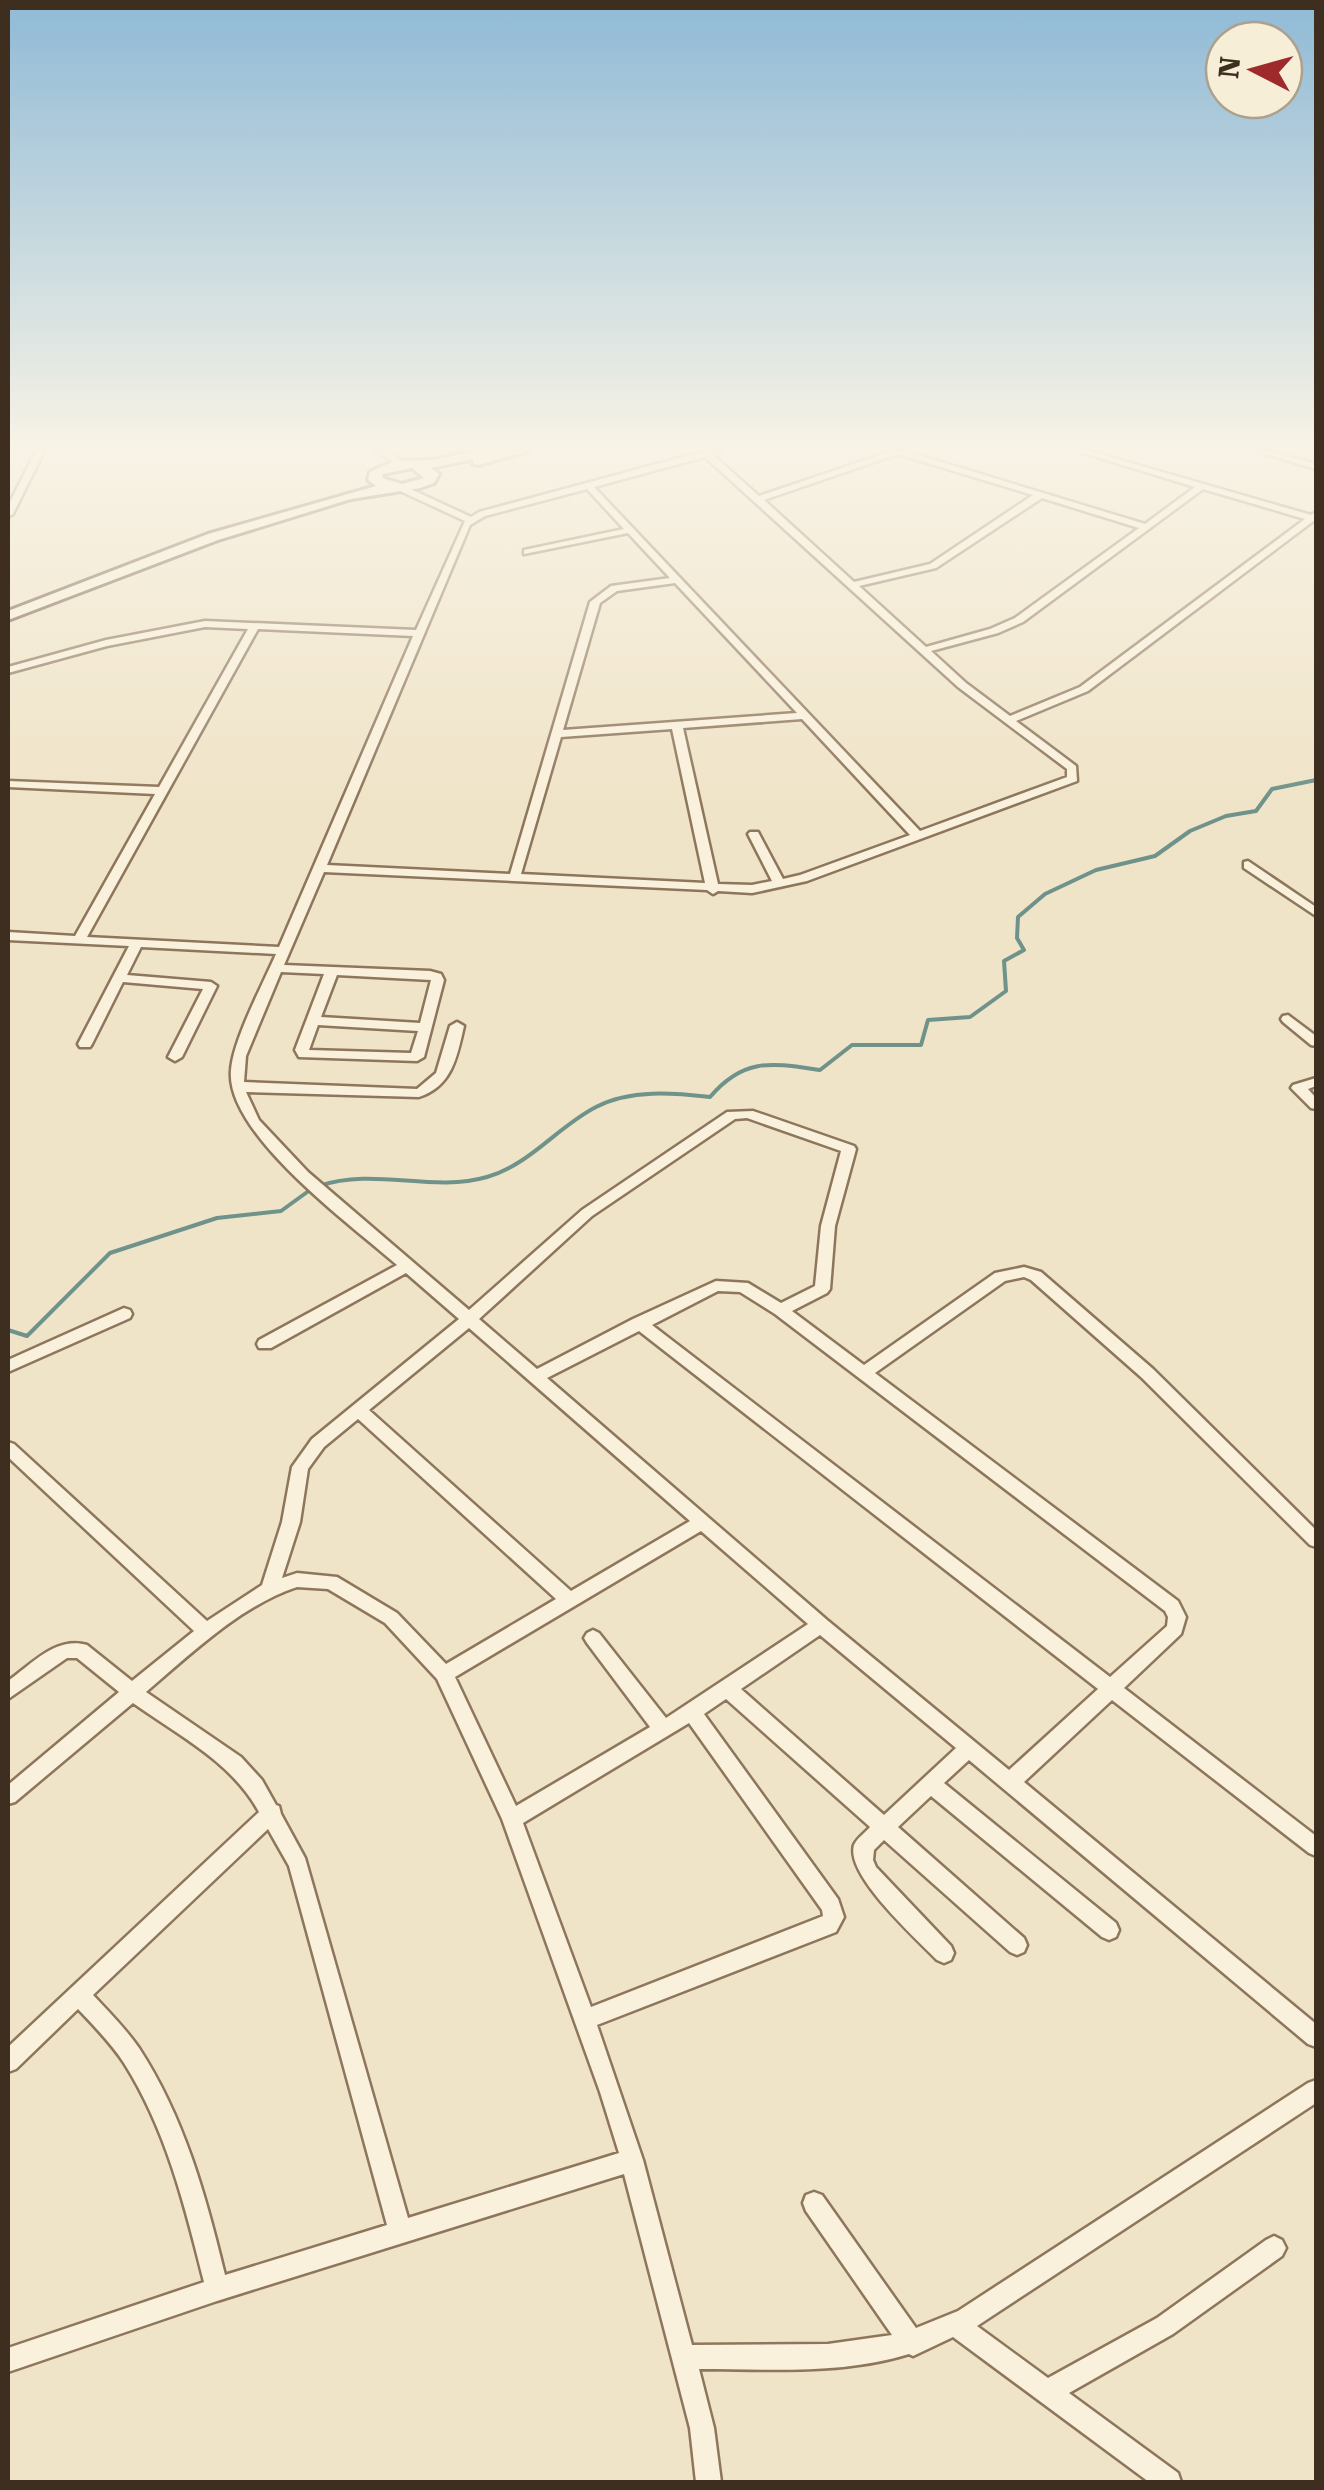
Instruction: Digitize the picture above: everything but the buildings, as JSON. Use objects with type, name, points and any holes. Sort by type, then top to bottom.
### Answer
[{"type":"main road","points":[[8,606],[108,567]]},
{"type":"main road","points":[[8,616],[135,567]]},
{"type":"street","points":[[450,567],[239,1056],[236,1086],[248,1117],[303,1175],[821,1625],[1316,2037]]},
{"type":"street","points":[[664,567],[918,836]]},
{"type":"street","points":[[319,868],[713,890],[780,884],[1073,779],[1072,768],[1007,721],[834,567]]},
{"type":"street","points":[[853,585],[927,567]]},
{"type":"street","points":[[925,650],[994,632],[1019,620],[1092,567]]},
{"type":"street","points":[[1007,721],[1084,688],[1246,567]]},
{"type":"street","points":[[514,879],[595,602],[614,588],[676,580]]},
{"type":"street","points":[[8,670],[186,626],[255,625],[419,633]]},
{"type":"street","points":[[79,940],[255,625]]},
{"type":"street","points":[[556,734],[802,716]]},
{"type":"street","points":[[677,725],[713,890]]},
{"type":"street","points":[[8,784],[162,791]]},
{"type":"street","points":[[754,834],[780,884]]},
{"type":"street","points":[[1248,865],[1316,912]]},
{"type":"street","points":[[8,936],[284,951]]},
{"type":"street","points":[[85,1044],[138,943]]},
{"type":"street","points":[[276,968],[332,970],[436,976],[419,1054],[414,1058],[307,1054],[302,1050],[332,970]]},
{"type":"street","points":[[119,978],[211,986],[175,1057]]},
{"type":"street","points":[[1288,1019],[1316,1042]]},
{"type":"street","points":[[314,1021],[426,1027]]},
{"type":"street","points":[[236,1086],[419,1093],[434,1087],[444,1077],[458,1026]]},
{"type":"street","points":[[1316,1082],[1298,1088],[1316,1105]]},
{"type":"street","points":[[268,1589],[291,1522],[300,1467],[318,1443],[619,1189],[732,1115],[741,1114],[849,1149],[832,1207],[822,1290],[780,1310]]},
{"type":"street","points":[[266,1344],[408,1265]]},
{"type":"street","points":[[864,1373],[1000,1277],[1024,1272],[1036,1276],[1147,1373],[1316,1540]]},
{"type":"street","points":[[537,1376],[716,1286],[743,1287],[780,1310],[1172,1606],[1177,1617],[1175,1629],[1010,1782]]},
{"type":"street","points":[[8,1366],[124,1314]]},
{"type":"street","points":[[639,1323],[1316,1847]]},
{"type":"street","points":[[358,1410],[569,1600]]},
{"type":"street","points":[[9,1452],[206,1631]]},
{"type":"street","points":[[444,1674],[703,1522]]},
{"type":"street","points":[[8,1796],[206,1631],[268,1589],[314,1579],[352,1592],[391,1618],[444,1674],[512,1819],[632,2160],[702,2428],[708,2482]]},
{"type":"street","points":[[512,1819],[692,1712],[821,1625]]},
{"type":"street","points":[[593,1638],[662,1729]]},
{"type":"street","points":[[8,1691],[73,1648],[234,1763],[272,1812],[298,1864],[400,2232]]},
{"type":"street","points":[[727,1688],[1017,1946]]},
{"type":"street","points":[[585,2019],[830,1925],[834,1917],[831,1906],[692,1712]]},
{"type":"street","points":[[944,1954],[870,1873],[863,1860],[864,1846],[969,1748]]},
{"type":"street","points":[[931,1784],[1108,1930]]},
{"type":"street","points":[[8,2061],[272,1812]]},
{"type":"street","points":[[80,1996],[129,2052],[159,2104],[190,2176],[216,2289]]},
{"type":"street","points":[[683,2356],[862,2354],[913,2344],[956,2325],[1316,2090]]},
{"type":"street","points":[[8,2360],[216,2289],[632,2160]]},
{"type":"street","points":[[814,2204],[913,2344]]},
{"type":"street","points":[[1048,2392],[1165,2326],[1274,2248]]},
{"type":"street","points":[[956,2325],[1169,2482]]},
{"type":"waterway","points":[[319,1186],[361,1179],[445,1182],[487,1177],[517,1163],[582,1115],[609,1101],[652,1094],[710,1097],[747,1069],[773,1065],[820,1070],[852,1045],[921,1045],[928,1020],[970,1017],[1006,991],[1004,961],[1024,950],[1017,938],[1018,917],[1045,894],[1096,870],[1155,856],[1190,831],[1226,816],[1256,811],[1272,789],[1316,780]]},
{"type":"waterway","points":[[8,1330],[27,1336],[110,1253],[217,1218],[281,1211],[310,1190]]}]
